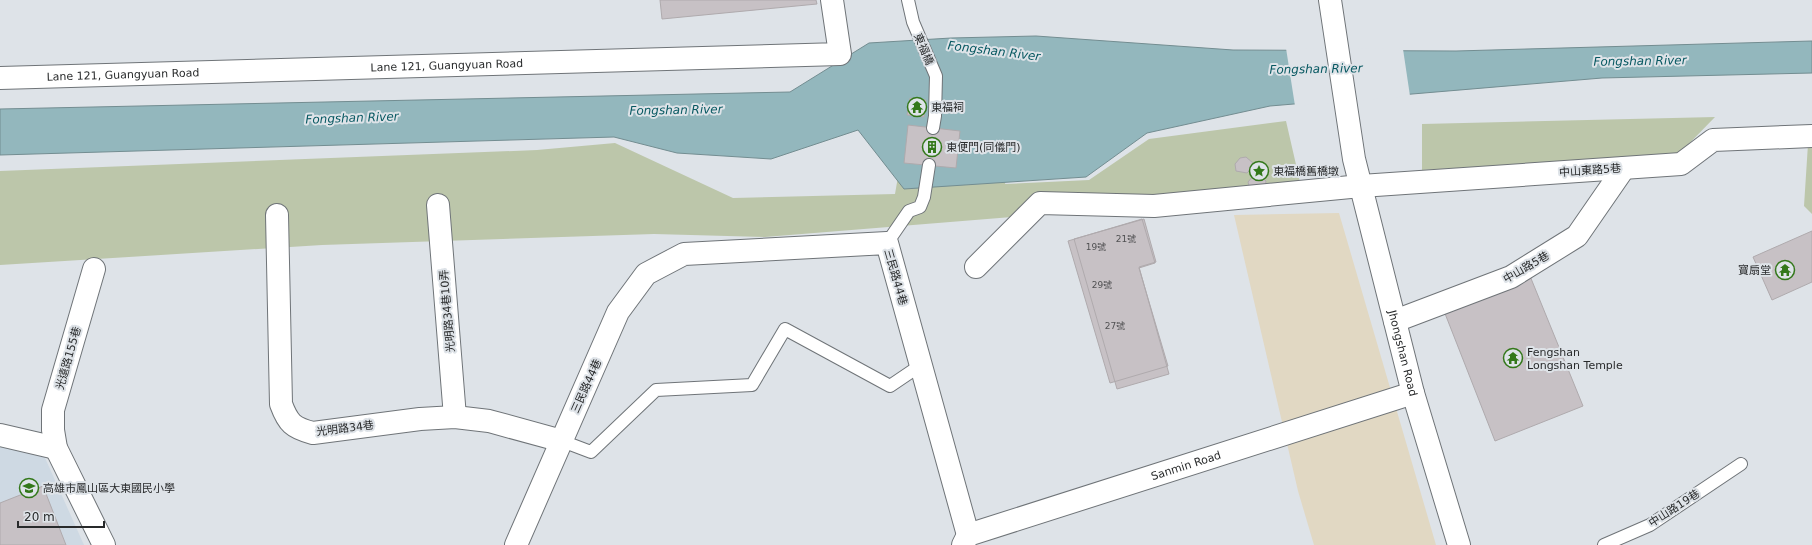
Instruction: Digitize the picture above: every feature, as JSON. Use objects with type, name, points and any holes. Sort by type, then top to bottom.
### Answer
[{"type":"street","name":"Lane 121, Guangyuan Road","points":[[0,78],[840,54],[832,0]]},
{"type":"street","name":"Jhongshan Road","points":[[1330,0],[1354,159],[1413,393],[1459,545]]},
{"type":"street","name":"中山東路5巷","points":[[976,267],[1040,204],[1154,206],[1361,186],[1681,164],[1713,140],[1812,136]]},
{"type":"street","name":"中山路5巷","points":[[1395,321],[1511,277],[1576,236],[1624,168]]},
{"type":"street","name":"光明路34巷10弄","points":[[438,205],[455,417]]},
{"type":"street","name":"光明路34巷","points":[[276,215],[281,404],[287,419],[299,430],[313,433],[420,419],[455,417],[489,421],[562,441]]},
{"type":"street","name":"三民路44巷","points":[[516,545],[618,312],[646,274],[684,254],[887,244],[921,365],[966,540]]},
{"type":"street","name":"光遠路155巷","points":[[94,269],[53,410],[52,430],[56,448],[104,545]]},
{"type":"street","name":"Sanmin Road","points":[[966,540],[1413,393]]},
{"type":"street","points":[[0,435],[56,448]]},
{"type":"lane","name":"東福橋","points":[[908,0],[913,22],[936,76],[935,116],[933,128]]},
{"type":"lane","points":[[887,244],[910,211],[920,206],[924,197],[928,165]]},
{"type":"lane","points":[[562,441],[591,452],[656,390],[752,385],[785,329],[890,386],[921,365]]},
{"type":"lane","name":"中山路19巷","points":[[1604,545],[1650,525],[1741,464]]},
{"type":"shaded area","points":[[1339,213],[1436,545],[1314,545],[1298,491],[1234,215]]},
{"type":"shaded area","name":"高雄市鳳山區大東國民小學","points":[[0,425],[33,431],[84,545],[0,545]]},
{"type":"green space","points":[[1715,117],[1677,156],[1422,170],[1422,124]]},
{"type":"green space","points":[[1019,118],[1005,184],[1089,180],[1149,139],[1286,121],[1300,182],[1073,212],[765,237],[654,234],[322,245],[0,265],[0,171],[537,150],[615,143],[733,198],[895,194],[900,165]]},
{"type":"green space","points":[[1808,144],[1812,144],[1812,214],[1804,206]]},
{"type":"water","name":"Fongshan River","points":[[1036,36],[1233,50],[1456,51],[1812,41],[1812,73],[1602,78],[1270,106],[1147,133],[1086,177],[904,189],[858,130],[771,159],[677,153],[614,137],[0,155],[0,109],[790,92],[869,43],[951,38]]},
{"type":"pier","points":[[1286,48],[1403,49],[1410,96],[1295,106]]},
{"type":"building","points":[[660,0],[816,0],[817,4],[662,19]]},
{"type":"building","name":"東福祠","points":[[910,98],[926,100],[924,117],[907,115]]},
{"type":"building","name":"東便門(同儀門)","points":[[908,125],[960,131],[956,168],[904,163]]},
{"type":"building","points":[[1246,157],[1253,163],[1251,169],[1247,173],[1236,171],[1235,164],[1240,158]]},
{"type":"building","points":[[1253,176],[1260,176],[1266,181],[1265,188],[1250,189],[1248,182]]},
{"type":"building","points":[[1142,219],[1155,263],[1139,268],[1168,366],[1110,383],[1068,241]]},
{"type":"building","points":[[1144,219],[1156,262],[1139,267],[1169,374],[1117,389],[1074,239]]},
{"type":"building","name":"寶扇堂","points":[[1812,231],[1812,282],[1772,300],[1753,257]]},
{"type":"building","name":"Fengshan Longshan Temple","points":[[1530,276],[1583,406],[1495,441],[1444,311]]},
{"type":"building","points":[[43,486],[66,545],[0,545],[0,503]]},
{"type":"place","name":"東福祠","points":[[917,107]]},
{"type":"place","name":"東便門(同儀門)","points":[[932,147]]},
{"type":"place","name":"東福橋舊橋墩","points":[[1259,171]]},
{"type":"place","name":"寶扇堂","points":[[1785,270]]},
{"type":"place","name":"Fengshan Longshan Temple","points":[[1513,358]]},
{"type":"place","name":"高雄市鳳山區大東國民小學","points":[[29,488]]}]
